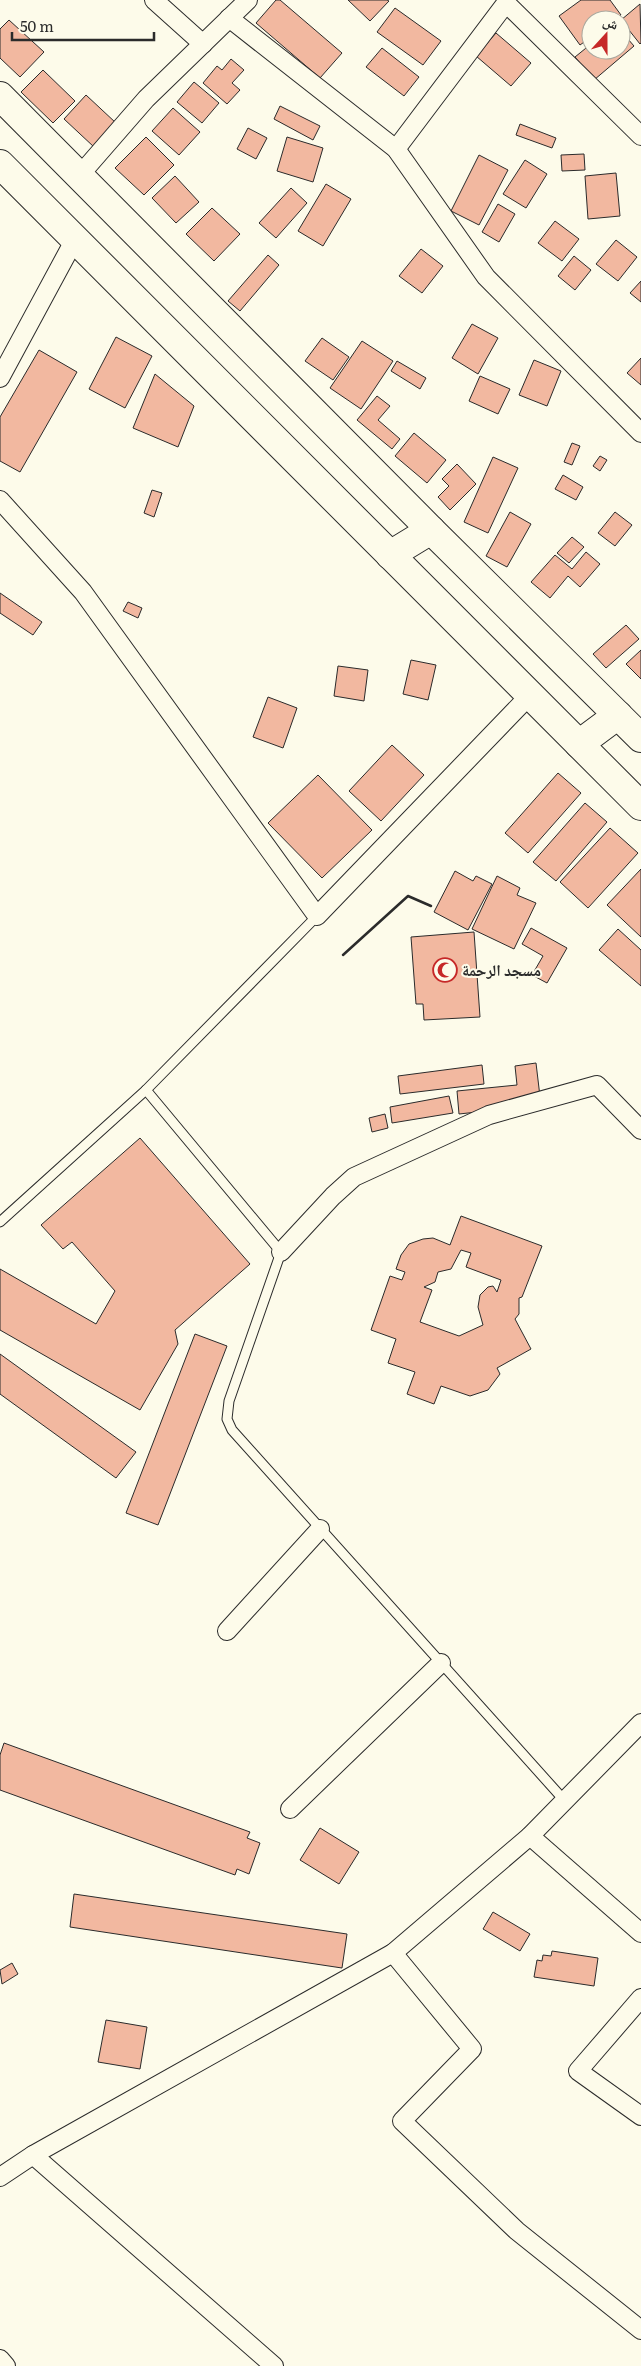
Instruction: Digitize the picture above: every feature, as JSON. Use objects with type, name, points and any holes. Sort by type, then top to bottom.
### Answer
[{"type":"main road","points":[[0,96],[431,530],[641,738]]},
{"type":"main road","points":[[0,164],[641,806]]},
{"type":"main road","points":[[390,554],[431,530]]},
{"type":"main road","points":[[579,744],[618,715]]},
{"type":"street","points":[[154,0],[202,44]]},
{"type":"street","points":[[79,176],[146,99],[248,0]]},
{"type":"street","points":[[396,149],[510,1],[641,136]]},
{"type":"street","points":[[229,18],[396,149],[486,277],[641,433]]},
{"type":"street","points":[[0,378],[75,240]]},
{"type":"street","points":[[0,500],[83,592],[317,916],[530,695]]},
{"type":"street","points":[[281,1252],[333,1196],[354,1177],[489,1115],[596,1085],[641,1130]]},
{"type":"street","points":[[227,1631],[320,1529]]},
{"type":"street","points":[[290,1809],[441,1664]]},
{"type":"street","points":[[0,2177],[33,2155],[393,1953],[530,1836],[641,1723]]},
{"type":"street","points":[[530,1836],[641,1933]]},
{"type":"street","points":[[393,1953],[472,2049],[402,2121],[517,2231],[641,2330]]},
{"type":"street","points":[[641,1998],[578,2071],[641,2116]]},
{"type":"street","points":[[33,2155],[274,2366]]},
{"type":"street","points":[[0,2359],[6,2366]]},
{"type":"lane","points":[[0,1222],[146,1090],[317,916]]},
{"type":"lane","points":[[146,1090],[281,1252],[229,1401],[227,1419],[232,1430],[564,1800]]},
{"type":"building","points":[[276,0],[280,0],[342,53],[320,78],[256,23]]},
{"type":"building","points":[[348,0],[387,0],[389,1],[370,21]]},
{"type":"building","points":[[581,0],[610,0],[617,10],[581,10],[580,45],[559,16]]},
{"type":"building","points":[[640,4],[640,44],[631,33],[631,12]]},
{"type":"building","points":[[395,8],[441,41],[423,65],[377,32]]},
{"type":"building","points":[[9,20],[44,52],[20,77],[0,58],[0,29]]},
{"type":"building","points":[[496,33],[531,63],[511,86],[476,56]]},
{"type":"building","points":[[382,48],[419,77],[404,96],[366,67]]},
{"type":"building","points":[[581,52],[581,60],[618,60],[594,80],[575,57]]},
{"type":"building","points":[[231,59],[244,70],[232,83],[240,90],[227,104],[203,83],[217,66],[222,70]]},
{"type":"building","points":[[43,70],[75,101],[53,123],[21,92]]},
{"type":"building","points":[[194,82],[219,103],[202,123],[177,102]]},
{"type":"building","points":[[86,95],[116,123],[94,147],[64,119]]},
{"type":"building","points":[[280,106],[320,126],[313,140],[274,119]]},
{"type":"building","points":[[173,108],[200,132],[179,155],[152,131]]},
{"type":"building","points":[[520,124],[556,138],[552,148],[516,135]]},
{"type":"building","points":[[248,128],[267,138],[256,159],[237,149]]},
{"type":"building","points":[[146,137],[174,165],[144,195],[115,168]]},
{"type":"building","points":[[287,137],[323,148],[313,182],[277,171]]},
{"type":"building","points":[[584,154],[585,170],[562,171],[561,155]]},
{"type":"building","points":[[479,155],[508,170],[479,225],[451,211]]},
{"type":"building","points":[[525,160],[547,174],[526,208],[503,194]]},
{"type":"building","points":[[616,173],[620,216],[588,219],[585,176]]},
{"type":"building","points":[[175,176],[199,202],[176,223],[152,198]]},
{"type":"building","points":[[326,184],[351,199],[323,246],[298,231]]},
{"type":"building","points":[[291,188],[307,203],[276,238],[259,223]]},
{"type":"building","points":[[498,204],[515,214],[499,242],[482,232]]},
{"type":"building","points":[[212,208],[240,234],[214,261],[186,234]]},
{"type":"building","points":[[555,221],[579,239],[562,261],[538,243]]},
{"type":"building","points":[[616,240],[637,257],[618,281],[596,264]]},
{"type":"building","points":[[421,249],[443,266],[422,293],[399,276]]},
{"type":"building","points":[[268,255],[279,265],[240,311],[228,301]]},
{"type":"building","points":[[574,256],[591,270],[575,290],[558,276]]},
{"type":"building","points":[[641,281],[641,302],[630,293]]},
{"type":"building","points":[[472,324],[498,338],[478,374],[452,358]]},
{"type":"building","points":[[116,337],[152,356],[125,408],[89,389]]},
{"type":"building","points":[[322,338],[349,357],[333,380],[305,361]]},
{"type":"building","points":[[362,341],[393,361],[361,409],[330,388]]},
{"type":"building","points":[[39,350],[77,372],[20,472],[0,461],[0,417]]},
{"type":"building","points":[[641,358],[641,385],[627,373]]},
{"type":"building","points":[[534,360],[561,371],[547,406],[519,395]]},
{"type":"building","points":[[397,361],[426,378],[420,389],[391,371]]},
{"type":"building","points":[[155,374],[194,406],[178,447],[133,428]]},
{"type":"building","points":[[480,376],[510,389],[498,414],[469,401]]},
{"type":"building","points":[[377,396],[390,406],[378,420],[400,439],[392,449],[357,420]]},
{"type":"building","points":[[414,433],[446,460],[427,483],[395,456]]},
{"type":"building","points":[[572,443],[580,446],[572,465],[564,462]]},
{"type":"building","points":[[600,456],[607,460],[600,471],[593,466]]},
{"type":"building","points":[[493,457],[518,468],[488,533],[464,522]]},
{"type":"building","points":[[457,464],[476,484],[450,510],[438,497],[449,486],[442,479]]},
{"type":"building","points":[[563,475],[583,487],[576,500],[555,489]]},
{"type":"building","points":[[152,490],[162,493],[154,517],[144,513]]},
{"type":"building","points":[[510,512],[531,524],[507,567],[486,556]]},
{"type":"building","points":[[615,512],[632,525],[615,546],[598,533]]},
{"type":"building","points":[[572,537],[584,547],[569,563],[557,553]]},
{"type":"building","points":[[586,552],[600,564],[580,587],[568,576],[550,598],[531,582],[555,555],[572,569]]},
{"type":"building","points":[[0,593],[42,622],[33,635],[0,613]]},
{"type":"building","points":[[128,602],[142,608],[138,618],[123,611]]},
{"type":"building","points":[[626,625],[639,639],[606,668],[593,654]]},
{"type":"building","points":[[641,650],[641,679],[626,664]]},
{"type":"building","points":[[411,660],[436,665],[428,700],[403,694]]},
{"type":"building","points":[[338,666],[368,670],[364,701],[334,696]]},
{"type":"building","points":[[268,697],[297,708],[283,748],[253,737]]},
{"type":"building","points":[[392,745],[424,775],[381,821],[349,791]]},
{"type":"building","points":[[558,773],[581,793],[528,853],[505,833]]},
{"type":"building","points":[[318,775],[372,830],[322,878],[268,823]]},
{"type":"building","points":[[585,803],[607,822],[556,881],[533,862]]},
{"type":"building","points":[[610,828],[638,853],[588,908],[560,882]]},
{"type":"building","points":[[641,869],[641,937],[607,905]]},
{"type":"building","points":[[455,871],[473,881],[476,876],[492,884],[468,930],[434,912]]},
{"type":"building","points":[[497,876],[520,888],[517,895],[536,903],[514,949],[472,929]]},
{"type":"building","points":[[531,928],[567,948],[547,983],[532,975],[543,956],[522,944]]},
{"type":"building","points":[[618,929],[641,950],[641,986],[599,950]]},
{"type":"building","name":"مسجد الرحمة","points":[[474,932],[480,1017],[424,1020],[423,1004],[416,1004],[411,937]]},
{"type":"building","points":[[536,1063],[541,1105],[459,1114],[457,1091],[517,1085],[515,1066]]},
{"type":"building","points":[[482,1065],[484,1084],[400,1094],[398,1076]]},
{"type":"building","points":[[449,1096],[453,1113],[392,1123],[390,1107]]},
{"type":"building","points":[[385,1114],[388,1128],[372,1132],[369,1118]]},
{"type":"building","points":[[140,1138],[250,1264],[175,1330],[178,1344],[140,1410],[0,1330],[0,1269],[96,1324],[115,1291],[72,1242],[63,1249],[41,1225]]},
{"type":"building","points":[[461,1216],[542,1246],[522,1297],[519,1298],[519,1314],[515,1319],[531,1349],[497,1368],[500,1374],[488,1390],[470,1396],[441,1386],[434,1404],[407,1394],[415,1372],[388,1363],[396,1339],[371,1330],[390,1276],[402,1280],[405,1272],[396,1269],[401,1255],[409,1244],[433,1238],[450,1245]],"holes":[[[461,1250],[471,1253],[466,1267],[501,1280],[497,1292],[493,1286],[488,1287],[480,1295],[478,1307],[483,1325],[459,1336],[420,1322],[432,1290],[424,1287],[435,1282],[438,1272],[451,1269]]]},
{"type":"building","points":[[195,1334],[227,1346],[158,1525],[126,1513]]},
{"type":"building","points":[[0,1354],[136,1452],[116,1478],[0,1394]]},
{"type":"building","points":[[4,1743],[250,1832],[247,1838],[260,1843],[249,1874],[237,1869],[235,1875],[0,1790],[0,1755]]},
{"type":"building","points":[[320,1828],[359,1852],[339,1884],[300,1860]]},
{"type":"building","points":[[74,1894],[347,1934],[342,1968],[70,1927]]},
{"type":"building","points":[[493,1912],[530,1934],[520,1951],[483,1929]]},
{"type":"building","points":[[552,1951],[598,1958],[594,1986],[534,1977],[537,1960],[542,1961],[543,1955],[551,1956]]},
{"type":"building","points":[[12,1963],[18,1974],[2,1984],[0,1970]]},
{"type":"building","points":[[106,2020],[147,2027],[140,2069],[98,2062]]},
{"type":"wall","points":[[343,955],[408,896],[431,906]]},
{"type":"place","name":"مسجد الرحمة","points":[[445,970]]}]
